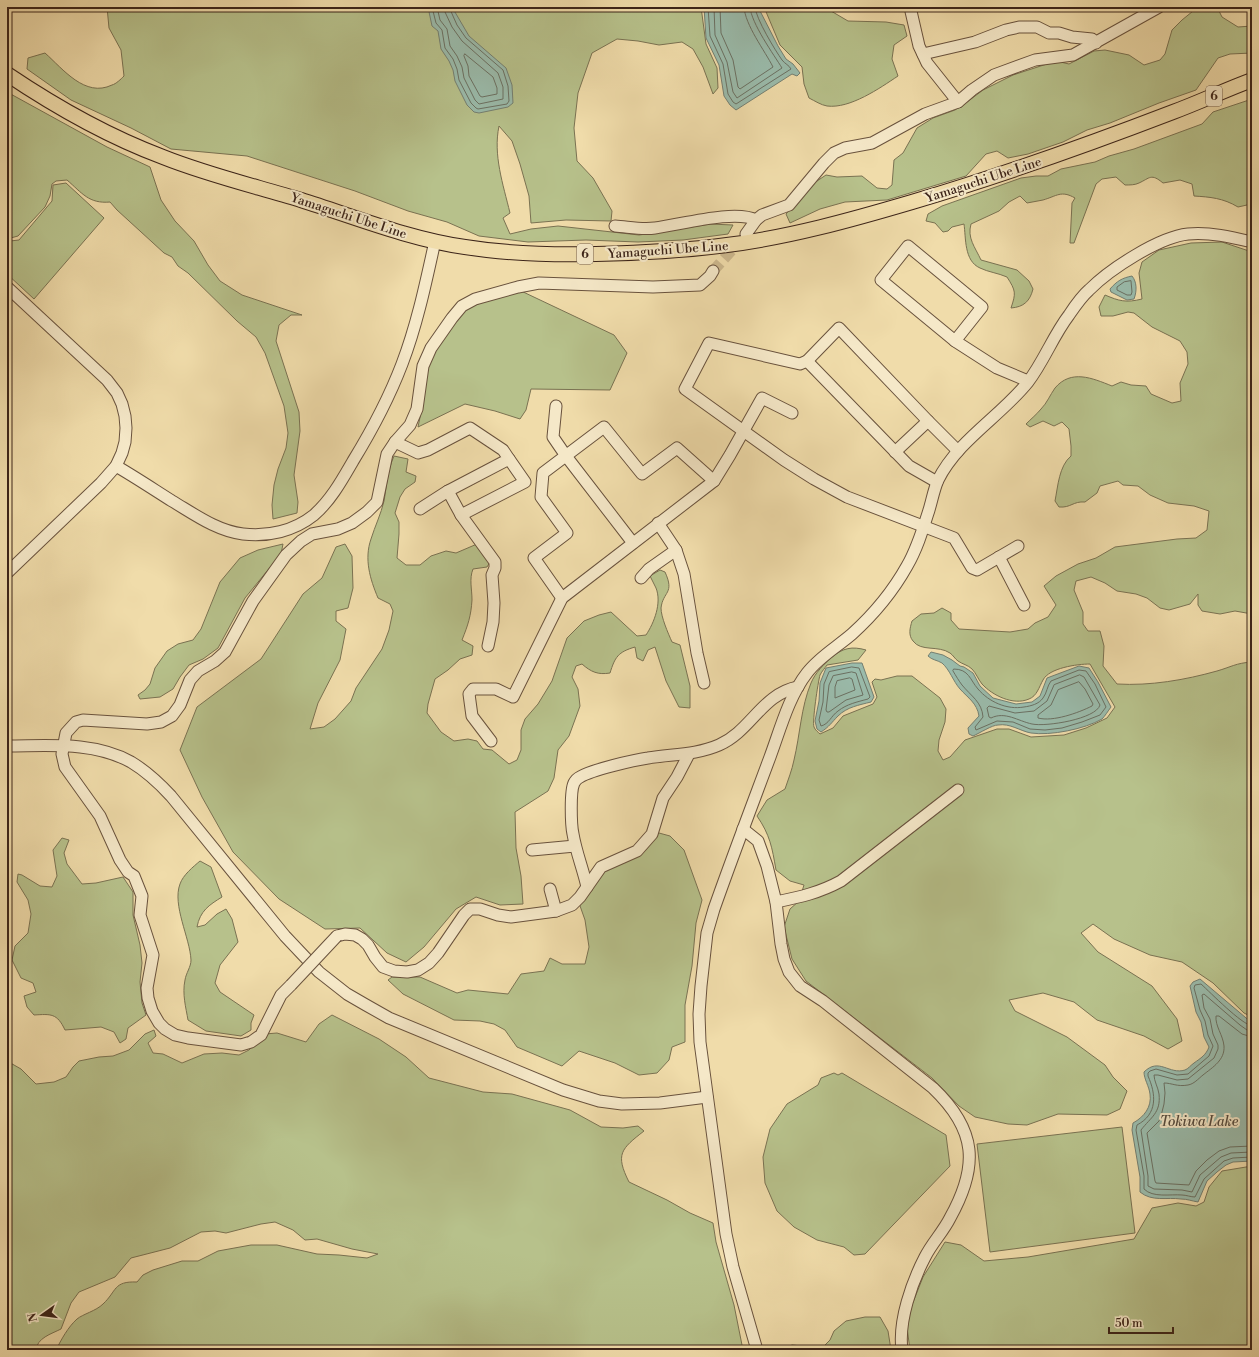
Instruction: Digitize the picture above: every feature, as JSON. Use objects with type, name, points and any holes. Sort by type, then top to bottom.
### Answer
[{"type":"main road","name":"Yamaguchi Ube Line","points":[[8,75],[89,124],[136,147],[165,158],[396,231],[461,247],[531,255],[644,254],[722,246],[767,239],[847,221],[935,196],[1000,175],[1176,111],[1252,80]]},
{"type":"main road","name":"Yamaguchi Ube Line","points":[[1176,111],[1252,88]]},
{"type":"street","points":[[910,7],[919,46],[927,63],[958,102]]},
{"type":"street","points":[[746,234],[756,220],[789,205],[834,153],[845,148],[872,143],[925,114],[958,102],[972,90],[994,75],[1034,60],[1074,55],[1159,7]]},
{"type":"street","points":[[923,54],[975,42],[1006,30],[1019,27],[1037,27],[1049,33],[1060,32],[1072,38],[1092,39],[1096,43]]},
{"type":"street","points":[[615,226],[645,229],[701,220],[742,216],[756,220]]},
{"type":"street","points":[[757,1350],[733,1267],[726,1234],[700,1042],[699,1014],[707,933],[714,909],[789,706],[806,674],[816,663],[872,614],[888,595],[908,566],[924,527],[937,482],[947,464],[958,451],[1003,410],[1028,381],[1046,355],[1067,317],[1087,292],[1099,280],[1129,260],[1164,240],[1187,234],[1213,234],[1252,242]]},
{"type":"street","points":[[116,466],[198,517],[233,532],[259,535],[271,534],[289,529],[306,521],[314,515],[331,496],[371,432],[389,396],[403,363],[413,331],[435,241]]},
{"type":"street","points":[[955,341],[982,307],[908,246],[881,280],[955,341],[997,368],[1028,381]]},
{"type":"street","points":[[689,754],[677,777],[663,798],[652,834],[637,851],[601,868],[572,905],[556,911],[511,917],[498,915],[480,909],[470,909],[464,915],[429,964],[418,970],[407,972],[394,971],[383,967],[375,958],[368,945],[355,935],[345,934],[337,936],[281,995],[261,1035],[251,1042],[241,1045],[175,1035],[159,1023],[152,1011],[148,998],[147,988],[153,955],[140,915],[142,896],[134,876],[128,872],[120,860],[100,816],[64,767],[62,754],[66,733],[76,722],[83,720],[147,724],[161,722],[172,716],[180,705],[190,680],[198,671],[215,661],[225,652],[253,601],[286,555],[301,540],[312,534],[338,529],[352,523],[367,512],[377,502],[387,454],[410,425],[417,409],[423,366],[431,348],[462,306],[475,299],[518,287],[539,283],[653,288],[700,285],[710,276],[713,271]]},
{"type":"street","points":[[7,287],[107,380],[117,393],[122,404],[126,428],[122,453],[116,466],[101,483],[7,573]]},
{"type":"street","points":[[958,451],[839,328],[807,361],[800,364],[709,344],[685,389],[814,479],[847,497],[954,538],[972,568],[977,570],[1018,546]]},
{"type":"street","points":[[807,361],[909,466],[937,482]]},
{"type":"street","points":[[491,741],[472,716],[469,694],[473,689],[496,689],[513,696],[562,598],[714,481],[762,398],[792,413]]},
{"type":"street","points":[[556,406],[553,437],[633,543]]},
{"type":"street","points":[[895,452],[928,421]]},
{"type":"street","points":[[562,598],[534,558],[567,533],[541,497],[543,472],[604,427],[642,474],[677,448],[714,481]]},
{"type":"street","points":[[395,442],[418,453],[428,450],[470,428],[503,450],[525,482],[461,515]]},
{"type":"street","points":[[420,509],[448,491],[509,458]]},
{"type":"street","points":[[448,491],[461,515],[496,562],[496,568],[492,575],[494,603],[493,622],[488,646]]},
{"type":"street","points":[[658,524],[676,550],[684,574],[697,653],[704,682]]},
{"type":"street","points":[[641,578],[649,569],[676,550]]},
{"type":"street","points":[[999,557],[1024,605]]},
{"type":"street","points":[[587,887],[572,832],[572,793],[574,782],[590,772],[647,758],[689,754],[719,745],[735,736],[774,697],[789,689],[798,687]]},
{"type":"street","points":[[7,746],[83,747],[119,756],[140,768],[171,796],[284,936],[319,972],[347,994],[389,1018],[563,1090],[599,1101],[622,1104],[653,1104],[707,1096]]},
{"type":"street","points":[[776,902],[809,895],[826,889],[841,881],[958,790]]},
{"type":"street","points":[[743,829],[758,841],[768,866],[776,902],[781,944],[784,959],[789,972],[800,986],[823,1001],[945,1099],[953,1110],[968,1142],[970,1161],[965,1183],[958,1203],[949,1220],[925,1256],[916,1279],[904,1313],[902,1350]]},
{"type":"street","points":[[532,850],[575,846]]},
{"type":"street","points":[[550,888],[556,911]]},
{"type":"green space","points":[[107,7],[701,7],[706,44],[717,68],[718,88],[713,94],[703,67],[693,49],[682,42],[659,45],[617,39],[592,53],[578,93],[574,128],[577,161],[593,178],[612,211],[611,221],[566,220],[531,223],[529,196],[520,164],[512,141],[499,126],[497,137],[498,159],[510,213],[503,218],[510,234],[531,229],[558,226],[639,235],[710,224],[733,225],[728,234],[683,240],[638,242],[586,240],[528,242],[479,236],[447,222],[408,211],[355,191],[247,156],[171,149],[131,128],[71,100],[27,69],[28,58],[45,53],[67,74],[84,85],[93,88],[102,88],[117,83],[124,76],[121,50],[109,28]]},
{"type":"green space","points":[[764,7],[830,7],[831,11],[848,21],[886,22],[904,25],[907,36],[894,45],[892,59],[898,76],[855,101],[836,106],[827,106],[818,103],[809,98],[804,84],[802,67],[780,45]]},
{"type":"green space","points":[[1198,7],[1217,7],[1222,17],[1238,27],[1252,26],[1252,53],[1230,54],[1218,58],[1196,90],[1110,123],[1087,130],[1063,142],[1028,154],[1008,158],[997,151],[986,154],[966,176],[887,200],[845,202],[820,209],[790,223],[786,214],[814,183],[826,175],[837,177],[862,176],[877,188],[887,189],[892,185],[894,160],[903,153],[917,128],[933,118],[955,110],[983,90],[1013,75],[1056,61],[1069,64],[1094,51],[1105,50],[1129,55],[1144,65],[1160,60],[1165,54],[1172,30]]},
{"type":"green space","points":[[7,92],[107,147],[150,167],[161,200],[175,221],[194,241],[208,265],[220,281],[242,295],[302,315],[291,315],[279,325],[276,341],[299,412],[300,431],[294,475],[298,502],[297,513],[273,519],[272,505],[274,485],[286,448],[288,433],[284,406],[265,353],[256,337],[237,321],[188,273],[178,266],[172,257],[164,253],[110,202],[97,201],[86,197],[67,180],[56,181],[52,184],[50,196],[45,207],[18,236],[7,239]]},
{"type":"green space","points":[[1252,99],[1252,198],[1247,205],[1238,207],[1222,200],[1194,196],[1192,184],[1180,180],[1163,183],[1156,178],[1151,177],[1136,184],[1125,185],[1116,177],[1102,179],[1096,184],[1074,243],[1070,243],[1072,203],[1075,198],[1066,194],[1059,194],[1043,200],[1027,203],[1020,196],[1009,202],[999,211],[971,224],[971,238],[981,260],[1017,270],[1029,281],[1033,289],[1032,293],[1023,305],[1011,308],[1014,299],[1014,292],[1007,277],[986,271],[975,265],[971,260],[968,255],[964,224],[952,227],[948,231],[943,232],[935,223],[926,221],[928,214],[942,206],[1021,178],[1048,176],[1061,169],[1095,162],[1109,156],[1134,149],[1202,124],[1213,112]]},
{"type":"green space","points":[[66,183],[104,218],[34,299],[7,274],[7,244],[10,241],[19,240],[52,201],[53,185]]},
{"type":"green space","points":[[1222,242],[1252,252],[1252,614],[1235,611],[1220,614],[1202,611],[1198,605],[1198,594],[1190,604],[1169,610],[1160,608],[1147,598],[1136,594],[1117,591],[1105,583],[1091,577],[1076,581],[1074,590],[1083,612],[1083,624],[1088,631],[1100,631],[1104,646],[1103,666],[1117,684],[1142,684],[1180,680],[1238,664],[1252,662],[1252,1017],[1244,1013],[1213,983],[1182,962],[1150,955],[1114,939],[1093,924],[1081,933],[1098,952],[1152,986],[1177,1019],[1182,1041],[1168,1049],[1144,1036],[1097,1020],[1074,1002],[1043,993],[1009,1000],[1015,1011],[1067,1037],[1105,1065],[1113,1077],[1127,1091],[1120,1109],[1107,1115],[1058,1114],[1027,1125],[1008,1124],[975,1117],[959,1106],[932,1078],[806,981],[792,959],[784,927],[790,909],[799,901],[804,885],[790,881],[776,870],[770,842],[765,829],[757,816],[767,800],[785,789],[793,764],[805,702],[813,679],[820,669],[832,657],[844,650],[856,648],[866,650],[858,660],[827,665],[820,675],[814,728],[820,734],[833,728],[843,716],[873,704],[877,697],[872,682],[875,679],[881,680],[897,676],[912,676],[940,698],[946,709],[945,722],[939,740],[938,751],[943,760],[950,757],[965,740],[997,729],[1009,729],[1031,737],[1064,735],[1086,728],[1107,718],[1115,707],[1090,664],[1071,666],[1051,672],[1043,680],[1036,694],[1032,698],[1023,701],[1010,700],[991,692],[982,684],[975,672],[969,666],[958,661],[950,653],[940,649],[925,648],[916,644],[910,636],[912,621],[921,614],[934,613],[942,608],[951,613],[951,620],[959,629],[1010,632],[1028,629],[1035,623],[1048,617],[1056,605],[1044,586],[1056,576],[1078,564],[1096,558],[1115,547],[1196,538],[1207,530],[1209,511],[1194,506],[1168,503],[1150,495],[1138,486],[1123,485],[1118,481],[1100,486],[1097,493],[1085,502],[1078,502],[1059,507],[1055,501],[1061,471],[1071,456],[1069,429],[1062,422],[1054,426],[1043,421],[1030,427],[1026,424],[1043,407],[1055,388],[1061,382],[1075,377],[1089,378],[1112,386],[1121,382],[1131,385],[1146,386],[1151,394],[1172,403],[1181,401],[1180,383],[1188,364],[1187,352],[1180,341],[1152,327],[1134,313],[1128,312],[1113,316],[1101,316],[1099,307],[1105,295],[1123,301],[1142,299],[1139,273],[1142,262],[1159,250],[1191,243]]},
{"type":"green space","points":[[519,290],[614,335],[627,353],[610,390],[531,389],[526,410],[520,419],[465,404],[418,427],[424,398],[425,370],[448,328],[469,307]]},
{"type":"green space","points":[[394,456],[408,459],[406,472],[416,476],[415,482],[405,489],[400,497],[395,513],[399,522],[397,558],[406,565],[420,565],[431,556],[446,551],[456,553],[477,544],[490,562],[487,567],[473,569],[472,573],[471,611],[468,625],[462,640],[473,646],[472,655],[460,659],[435,679],[427,713],[441,732],[454,741],[468,739],[477,741],[483,749],[492,750],[509,764],[517,760],[521,750],[521,730],[525,719],[538,704],[552,681],[567,638],[584,621],[611,612],[637,636],[646,635],[652,625],[658,606],[658,594],[650,576],[660,570],[665,572],[669,585],[668,592],[662,602],[662,616],[672,642],[680,645],[690,686],[690,708],[679,707],[666,681],[655,647],[648,650],[643,661],[637,658],[635,647],[621,653],[616,659],[610,673],[602,674],[595,672],[582,664],[576,666],[572,677],[578,689],[580,706],[569,736],[558,750],[554,778],[548,791],[515,812],[516,848],[521,876],[523,904],[500,905],[476,897],[456,909],[424,947],[406,962],[387,953],[360,928],[325,929],[279,899],[233,852],[202,797],[180,750],[197,707],[261,659],[303,594],[322,578],[336,547],[345,544],[352,556],[353,588],[348,608],[336,611],[336,621],[346,629],[340,660],[318,703],[310,729],[324,727],[335,719],[351,701],[356,688],[382,649],[389,630],[393,611],[390,604],[378,598],[370,576],[368,554],[371,539],[383,506],[389,473]]},
{"type":"green space","points":[[283,544],[281,554],[245,598],[218,648],[203,659],[189,665],[173,689],[160,697],[140,699],[138,695],[150,684],[155,668],[167,651],[178,644],[193,640],[201,629],[220,582],[240,558],[258,550]]},
{"type":"green space","points":[[659,833],[670,836],[684,850],[702,900],[696,923],[692,966],[685,1005],[685,1042],[672,1047],[669,1060],[657,1073],[639,1075],[615,1063],[579,1051],[562,1066],[517,1047],[505,1030],[494,1024],[480,1021],[454,1020],[403,994],[388,980],[392,977],[420,977],[457,993],[468,990],[508,994],[521,974],[544,971],[550,958],[562,964],[585,964],[589,947],[585,920],[579,903],[600,871],[615,865]]},
{"type":"green space","points":[[62,838],[69,840],[64,853],[67,864],[82,884],[96,883],[123,877],[133,892],[133,915],[140,945],[142,963],[140,982],[142,1003],[146,1015],[128,1028],[126,1039],[120,1043],[114,1032],[101,1027],[65,1030],[59,1020],[53,1016],[34,1015],[27,1007],[24,996],[36,992],[33,983],[21,978],[12,960],[15,946],[28,933],[31,914],[28,900],[17,882],[18,874],[40,886],[52,887],[57,876],[53,850]]},
{"type":"green space","points":[[200,861],[211,867],[222,897],[206,909],[198,921],[197,927],[205,925],[217,914],[226,909],[232,919],[238,942],[220,965],[215,983],[220,992],[254,1015],[251,1023],[251,1030],[241,1036],[206,1031],[188,1020],[184,985],[191,960],[178,902],[178,892],[183,877]]},
{"type":"green space","points":[[332,1015],[379,1039],[406,1057],[429,1078],[483,1092],[512,1094],[570,1110],[601,1127],[623,1128],[638,1126],[644,1131],[625,1148],[622,1158],[622,1165],[629,1182],[713,1223],[716,1242],[734,1305],[743,1350],[56,1350],[74,1322],[100,1306],[119,1285],[129,1282],[137,1282],[143,1275],[153,1270],[182,1261],[198,1261],[218,1251],[251,1245],[277,1245],[317,1254],[367,1258],[378,1254],[352,1249],[317,1239],[305,1240],[293,1230],[275,1222],[226,1233],[215,1231],[201,1232],[170,1248],[131,1258],[115,1277],[79,1292],[71,1303],[61,1329],[42,1339],[36,1350],[7,1350],[7,1061],[21,1069],[36,1084],[54,1082],[66,1077],[79,1061],[113,1056],[129,1050],[145,1034],[154,1030],[156,1036],[148,1043],[153,1053],[163,1054],[182,1063],[204,1054],[222,1053],[239,1055],[249,1050],[265,1034],[277,1033],[306,1042],[319,1024]]},
{"type":"green space","points":[[834,1073],[838,1075],[842,1073],[946,1135],[950,1166],[865,1254],[854,1255],[844,1247],[817,1240],[794,1227],[777,1211],[765,1183],[763,1157],[770,1129],[787,1104],[818,1085],[821,1078]]},
{"type":"green space","points":[[1122,1127],[1135,1233],[990,1252],[977,1144]]},
{"type":"green space","points":[[1252,1166],[1252,1350],[910,1350],[906,1320],[923,1277],[945,1242],[961,1245],[984,1261],[1028,1257],[1134,1239],[1152,1208],[1178,1203],[1196,1206],[1204,1202],[1209,1187],[1222,1171]]},
{"type":"green space","points":[[865,1317],[880,1317],[888,1331],[891,1350],[781,1350],[792,1345],[822,1348],[830,1340],[834,1331],[846,1321]]},
{"type":"water","points":[[428,7],[452,7],[469,36],[506,68],[512,85],[513,103],[508,107],[479,113],[474,112],[467,105],[455,81],[453,70],[449,61],[441,49],[438,31],[432,26]]},
{"type":"water","points":[[704,7],[758,7],[786,59],[793,64],[800,73],[797,76],[792,74],[736,110],[730,105],[724,96],[719,65],[706,38]]},
{"type":"water","points":[[1132,276],[1136,287],[1134,299],[1127,300],[1111,292],[1110,289],[1117,282]]},
{"type":"water","points":[[931,652],[943,655],[973,673],[980,686],[993,698],[1016,704],[1032,702],[1040,696],[1047,678],[1079,666],[1089,668],[1111,707],[1102,719],[1077,729],[1057,733],[1039,734],[1027,732],[1011,726],[995,725],[973,736],[969,734],[968,728],[979,716],[978,711],[972,701],[960,689],[945,666],[928,656]]},
{"type":"water","points":[[852,663],[862,663],[874,697],[871,702],[845,710],[821,732],[817,729],[815,721],[819,701],[820,683],[826,668]]},
{"type":"water","name":"Tokiwa Lake","points":[[1200,979],[1252,1023],[1252,1161],[1233,1162],[1226,1165],[1207,1181],[1198,1202],[1183,1199],[1150,1197],[1140,1192],[1140,1177],[1132,1130],[1133,1123],[1144,1115],[1150,1103],[1149,1088],[1144,1072],[1154,1066],[1179,1071],[1185,1070],[1201,1058],[1206,1052],[1209,1047],[1204,1037],[1201,1022],[1196,1012],[1190,986],[1193,982]]},
{"type":"tunnel","points":[[713,271],[739,242]]}]
